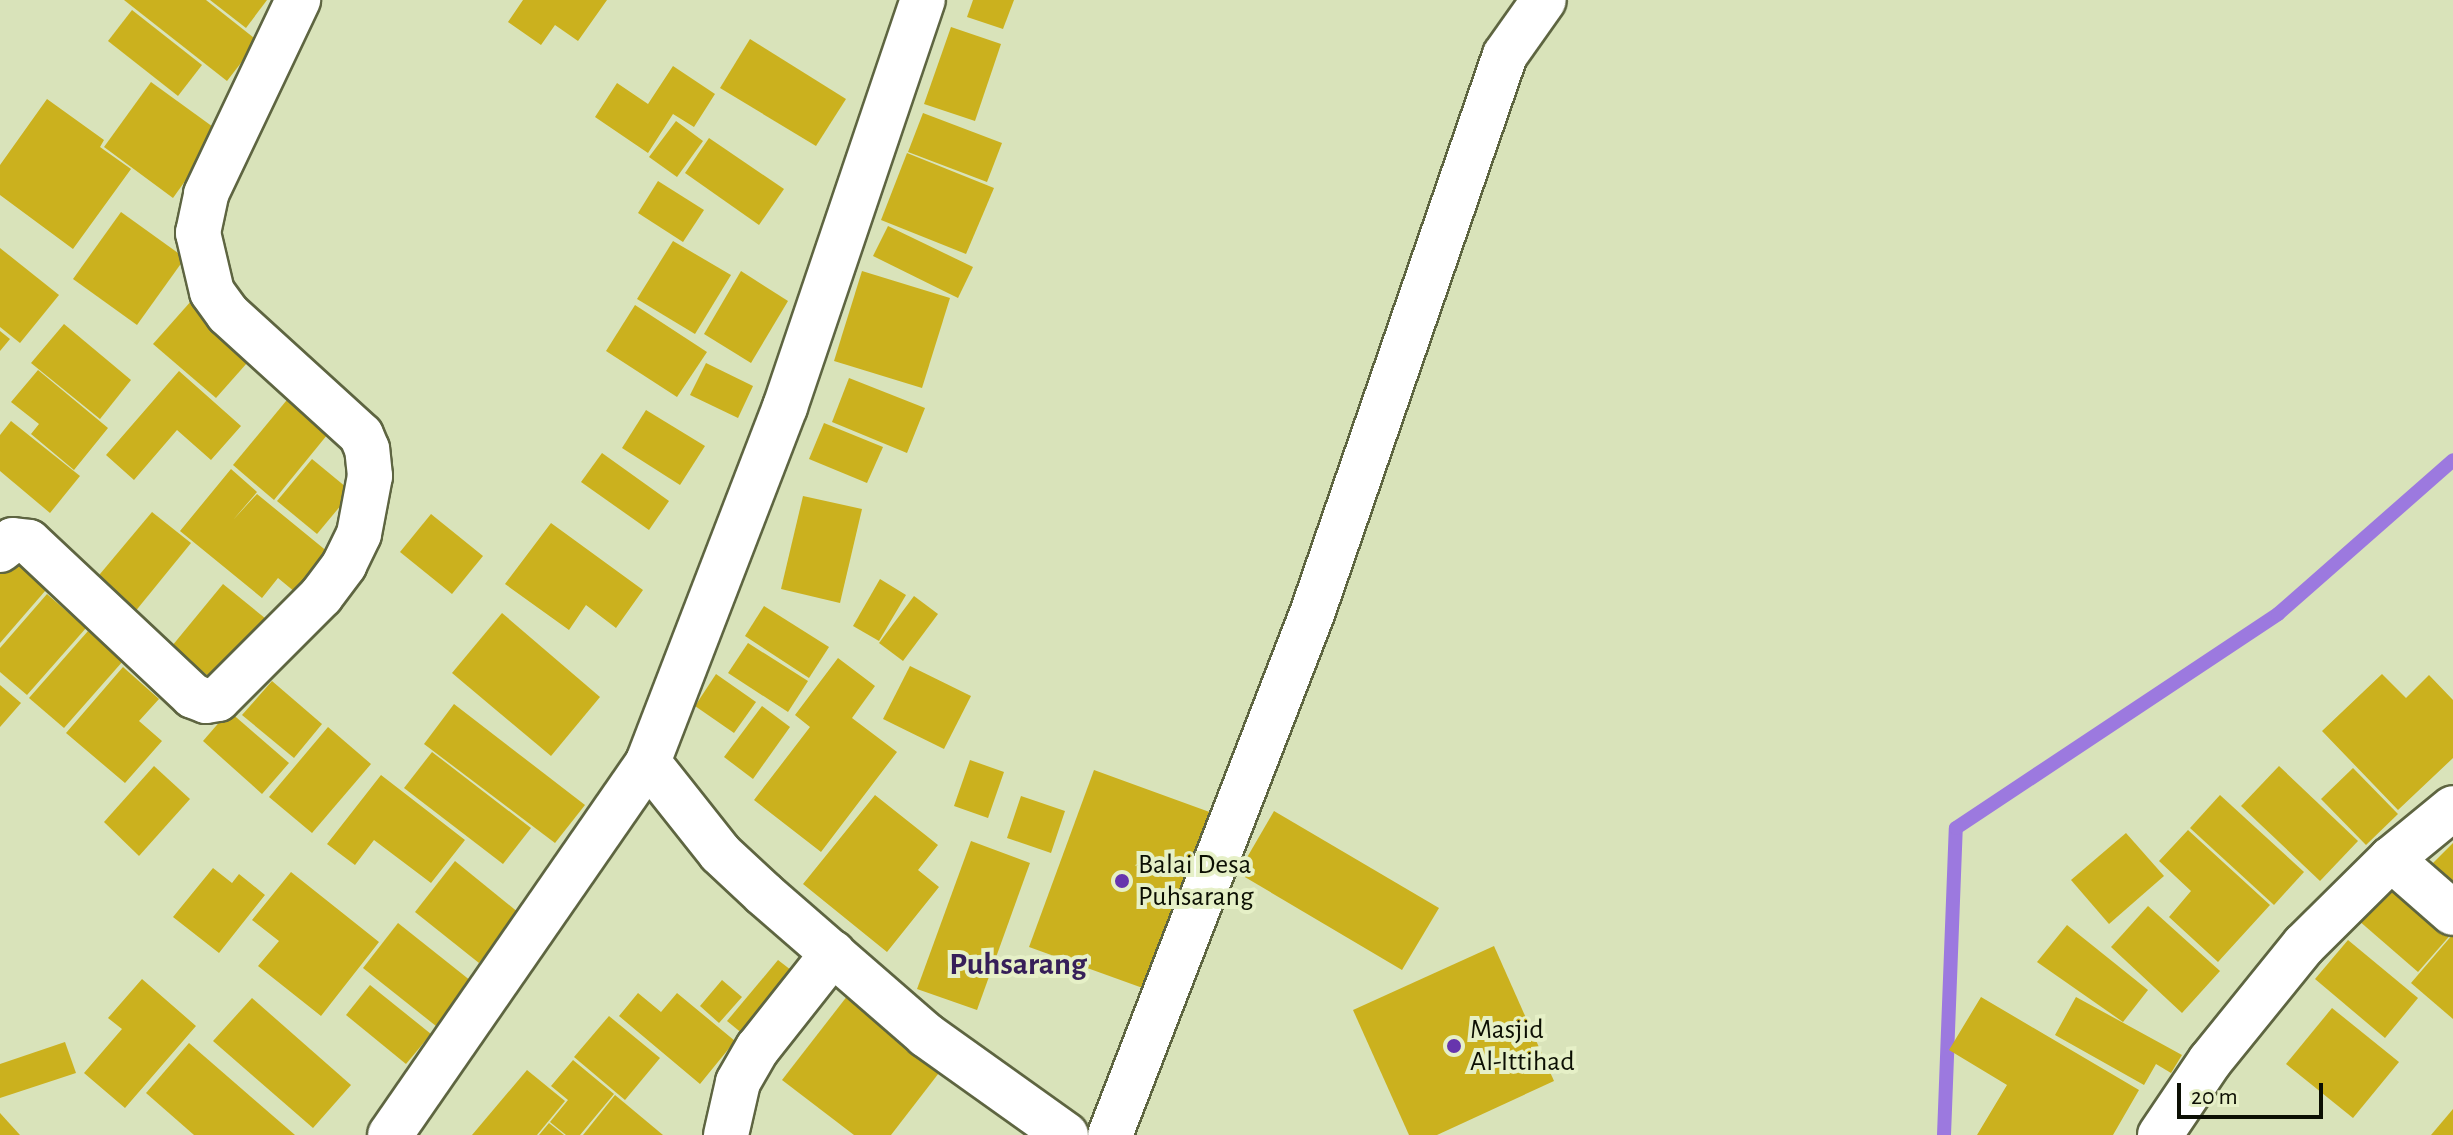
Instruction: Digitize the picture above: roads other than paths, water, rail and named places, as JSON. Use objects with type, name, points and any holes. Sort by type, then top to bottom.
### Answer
[{"type":"street","points":[[0,550],[13,540],[29,542],[193,696],[206,701],[218,699],[321,596],[344,565],[359,534],[370,476],[367,449],[361,435],[228,314],[206,278],[198,233],[206,194],[298,0]]},
{"type":"street","points":[[407,1130],[648,762],[785,407],[923,0]]},
{"type":"street","points":[[1110,1135],[1313,611],[1505,55],[1544,0]]},
{"type":"street","points":[[648,762],[720,853],[926,1035],[1066,1135]]},
{"type":"street","points":[[2160,1135],[2210,1061],[2304,945],[2391,859],[2453,808]]},
{"type":"street","points":[[2391,859],[2453,913]]},
{"type":"street","points":[[726,1135],[738,1082],[758,1048],[833,953]]},
{"type":"waterway","points":[[1944,1135],[1956,828],[2278,614],[2453,460]]},
{"type":"place","name":"Balai Desa Puhsarang","points":[[1122,881]]},
{"type":"place","name":"Masjid Al-Ittihad","points":[[1454,1046]]},
{"type":"district","name":"Puhsarang","points":[[1018,964]]}]
